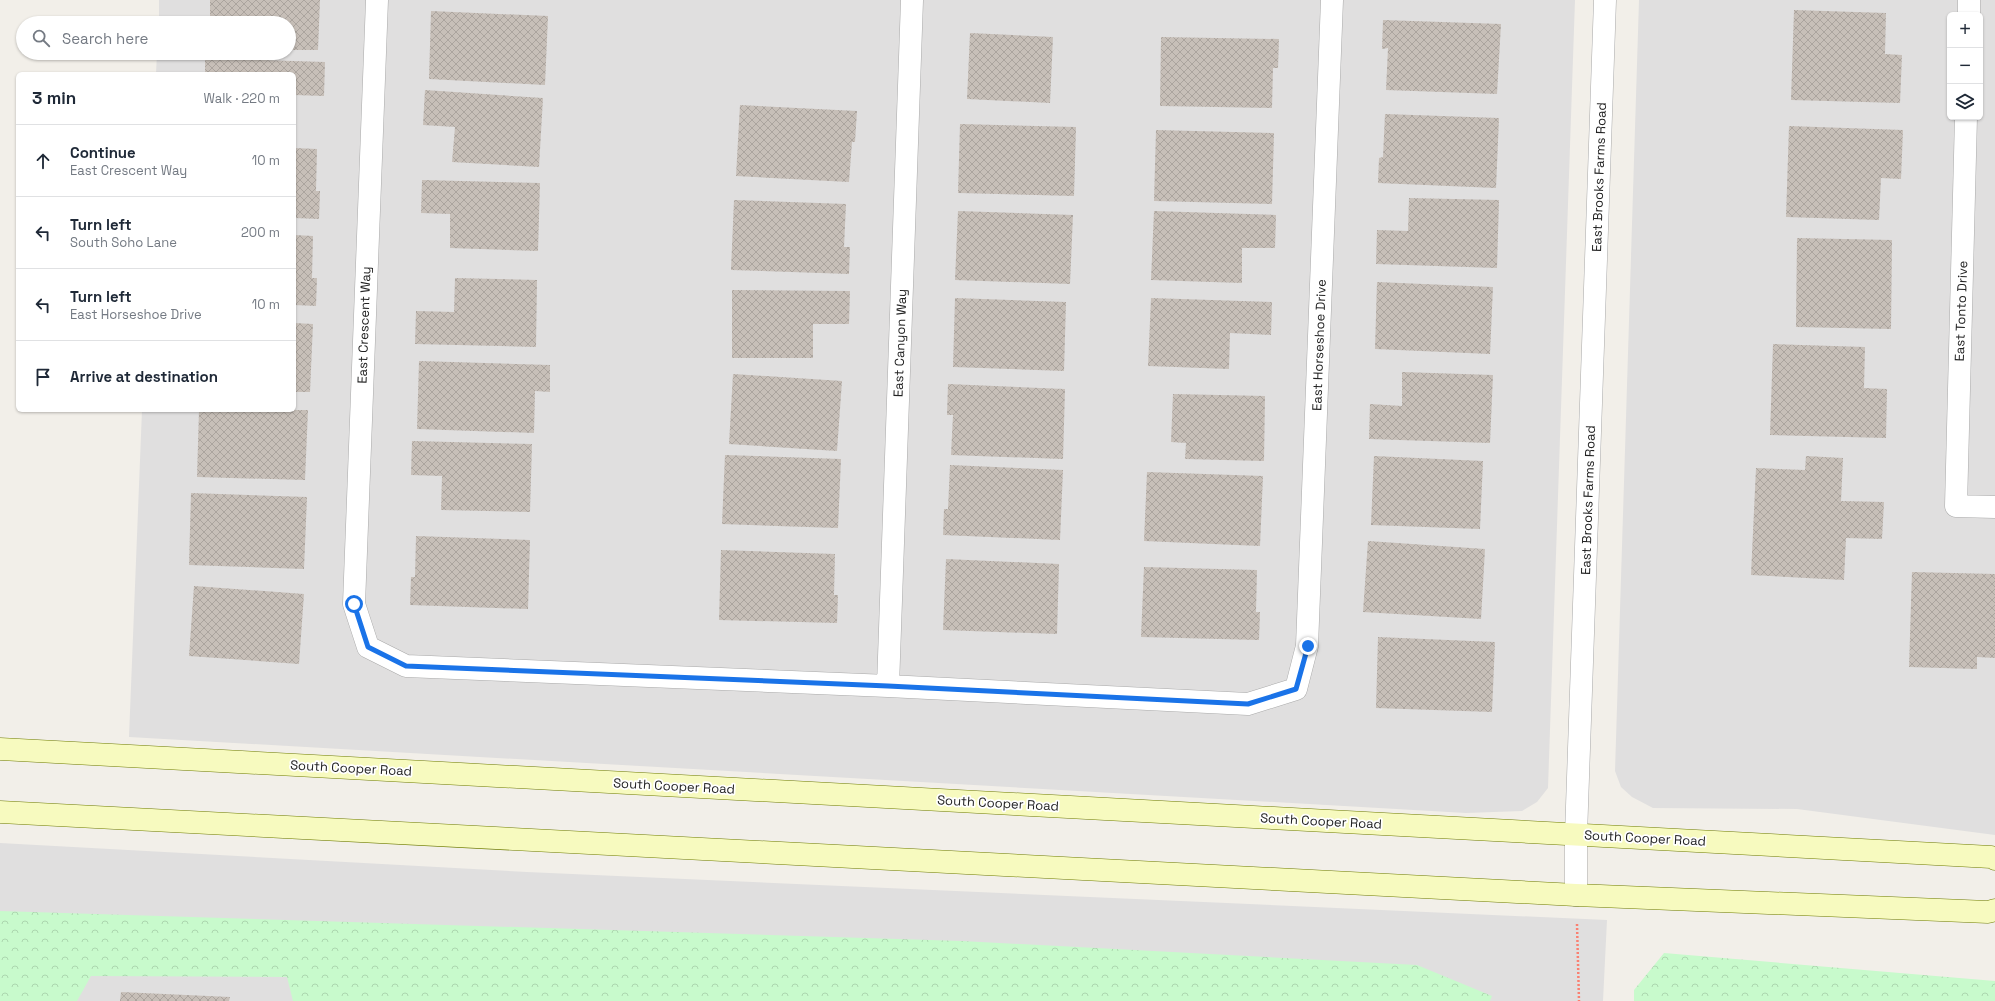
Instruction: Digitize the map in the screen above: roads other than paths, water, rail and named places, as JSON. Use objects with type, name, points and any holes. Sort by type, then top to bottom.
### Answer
[{"type":"main road","name":"South Cooper Road","points":[[0,749],[1983,857],[1995,859]]},
{"type":"main road","points":[[0,812],[1576,895],[1988,912],[1995,910]]},
{"type":"street","name":"East Crescent Way","points":[[377,0],[354,604],[368,647],[406,666],[888,686]]},
{"type":"street","name":"East Canyon Way","points":[[888,686],[912,0]]},
{"type":"street","name":"East Horseshoe Drive","points":[[888,686],[1248,704],[1296,689],[1308,646],[1332,0]]},
{"type":"street","name":"East Brooks Farms Road","points":[[1576,895],[1576,835],[1605,0]]},
{"type":"street","points":[[1969,12],[1970,0]]},
{"type":"street","name":"East Tonto Drive","points":[[1966,120],[1956,506],[1995,507]]}]
